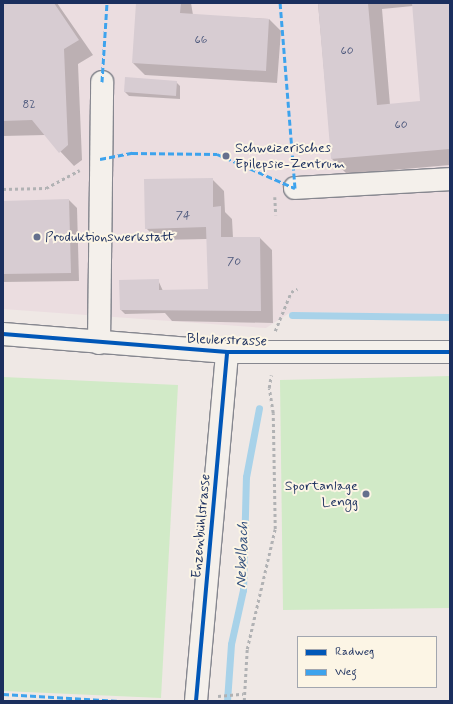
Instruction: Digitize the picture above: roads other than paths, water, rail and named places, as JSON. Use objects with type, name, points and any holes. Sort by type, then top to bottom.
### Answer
[{"type":"street","points":[[100,343],[100,159],[102,82]]},
{"type":"street","points":[[295,188],[450,179]]},
{"type":"street","name":"Bleulerstrasse","points":[[3,334],[100,343],[227,352],[450,352]]},
{"type":"street","name":"Enzenbühlstrasse","points":[[206,698],[227,352]]},
{"type":"waterway","name":"Nebelbach","points":[[292,315],[450,317]]},
{"type":"waterway","name":"Nebelbach","points":[[227,701],[231,644],[243,590],[246,477],[259,408]]},
{"type":"place","name":"Schweizerisches Epilepsie-Zentrum","points":[[226,156]]},
{"type":"place","name":"Produktionswerkstatt","points":[[37,237]]},
{"type":"place","name":"Sportanlage Lengg","points":[[366,494]]}]
